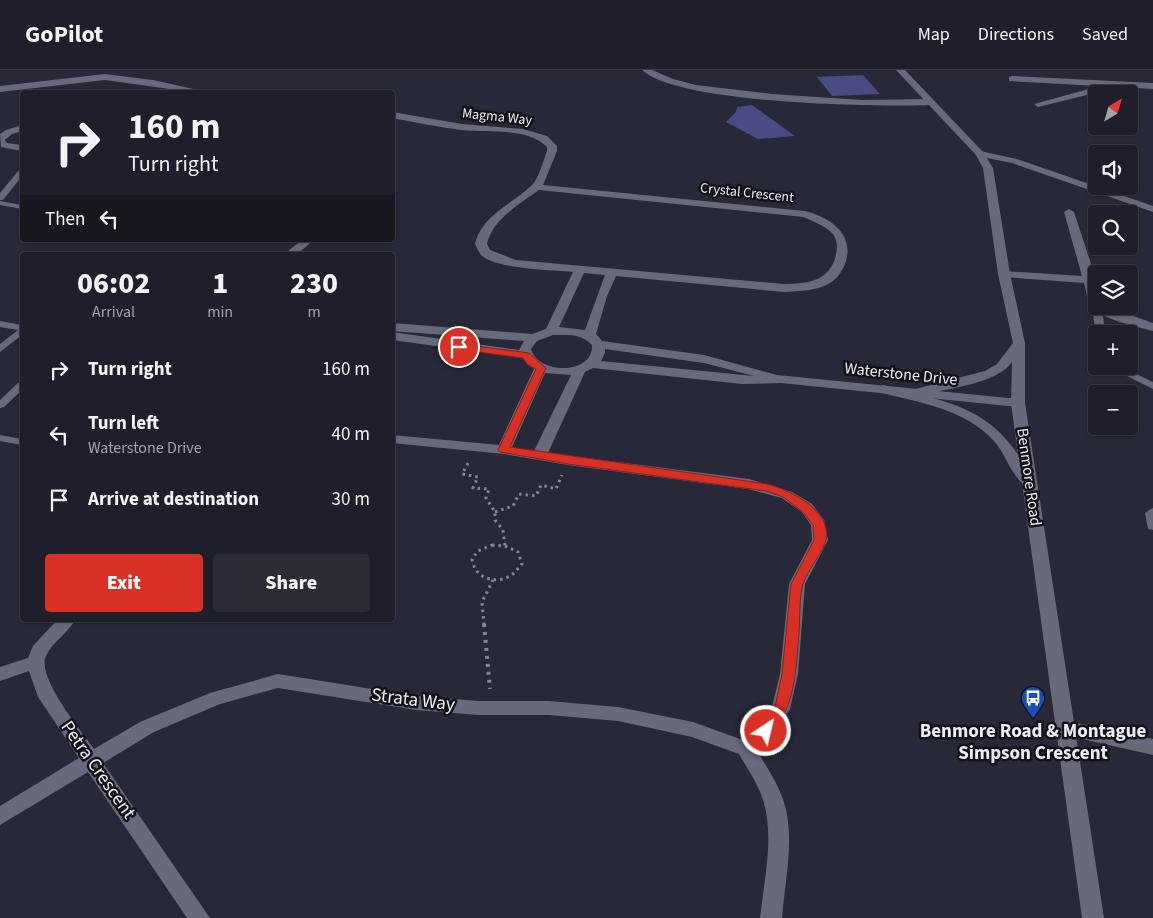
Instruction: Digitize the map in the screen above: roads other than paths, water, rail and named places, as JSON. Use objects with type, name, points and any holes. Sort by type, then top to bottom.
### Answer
[{"type":"street","points":[[646,70],[658,77],[687,86],[786,99],[847,104],[931,102]]},
{"type":"street","name":"Benmore Road","points":[[900,70],[980,154],[990,176],[1004,274],[1019,343],[1018,403],[1067,729],[1093,918]]},
{"type":"street","points":[[0,89],[96,77],[153,83],[192,90]]},
{"type":"street","points":[[1012,80],[1119,85]]},
{"type":"street","points":[[140,90],[153,83]]},
{"type":"street","points":[[1138,86],[1153,86]]},
{"type":"street","points":[[176,90],[181,88]]},
{"type":"street","points":[[1038,104],[1088,92]]},
{"type":"street","name":"Magma Way","points":[[395,116],[462,127],[523,132],[544,138],[552,146],[552,151],[537,187]]},
{"type":"street","points":[[20,129],[10,132],[0,140],[4,145],[20,148]]},
{"type":"street","points":[[980,154],[1014,161],[1153,209]]},
{"type":"street","name":"Crystal Crescent","points":[[537,187],[805,214],[833,228],[842,240],[843,250],[835,274],[821,283],[804,287],[752,286],[581,268],[515,262],[495,258],[484,252],[481,240],[497,217],[537,187]]},
{"type":"street","points":[[1070,212],[1088,270]]},
{"type":"street","points":[[294,252],[306,242]]},
{"type":"street","points":[[551,332],[581,268]]},
{"type":"street","points":[[540,454],[587,366],[599,358],[601,351],[594,340],[601,296],[612,271]]},
{"type":"street","points":[[1004,274],[1088,280]]},
{"type":"street","points":[[1114,315],[1153,327]]},
{"type":"street","points":[[395,326],[533,338]]},
{"type":"street","name":"Waterstone Drive","points":[[533,338],[551,332],[571,331],[594,340],[752,369],[781,379]]},
{"type":"street","points":[[395,336],[526,356]]},
{"type":"street","points":[[504,450],[541,368],[531,362],[526,356],[525,349],[533,338]]},
{"type":"street","points":[[913,392],[990,374],[1002,367],[1019,343]]},
{"type":"street","name":"Waterstone Drive","points":[[541,368],[561,372],[587,366],[742,380],[781,379],[1018,403]]},
{"type":"street","points":[[883,389],[957,410],[984,424],[1000,438],[1029,484]]},
{"type":"street","points":[[395,439],[540,454],[568,461],[767,488],[787,495],[806,508],[819,524],[820,540],[797,584],[789,674],[781,709],[766,731],[746,749],[767,785],[775,805],[777,826],[771,918]]},
{"type":"street","points":[[1153,513],[1153,525]]},
{"type":"street","points":[[0,674],[35,662],[39,651],[65,622]]},
{"type":"street","name":"Petra Crescent","points":[[35,662],[44,692],[92,759],[199,918]]},
{"type":"street","name":"Strata Way","points":[[0,816],[147,727],[185,709],[242,689],[278,681],[416,703],[491,708],[549,708],[618,714],[694,730],[746,749]]},
{"type":"street","points":[[1067,729],[1153,747]]},
{"type":"lane","points":[[0,198],[20,174]]},
{"type":"lane","points":[[0,203],[20,207]]},
{"type":"lane","points":[[0,324],[20,329]]},
{"type":"lane","points":[[0,349],[20,331]]},
{"type":"lane","points":[[1130,375],[1153,386]]},
{"type":"lane","points":[[0,405],[20,387]]},
{"type":"lane","points":[[0,438],[20,442]]},
{"type":"place","name":"Benmore Road & Montague Simpson Crescent","points":[[1033,719]]}]
